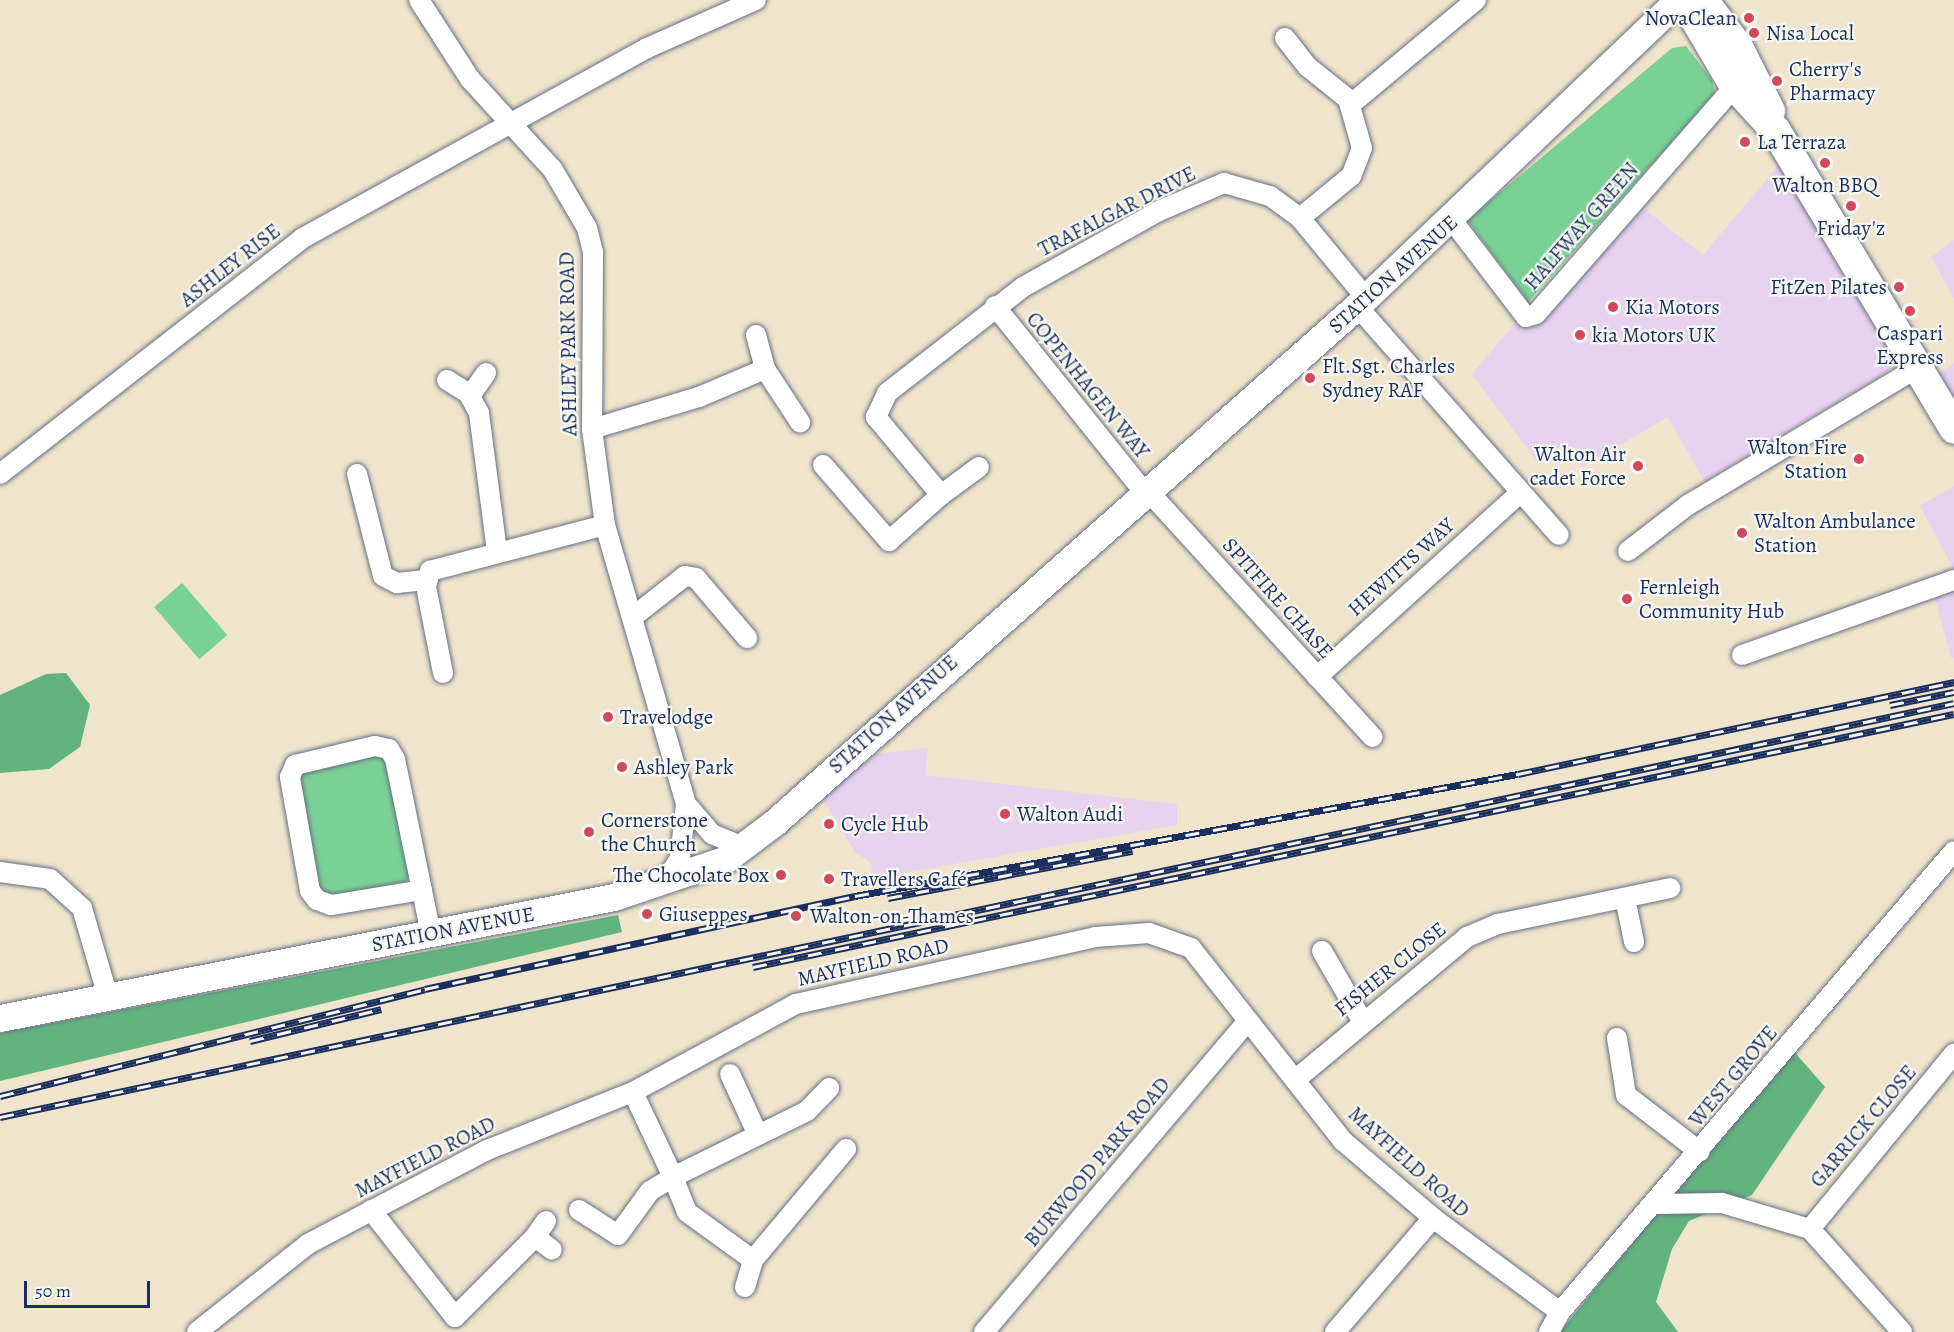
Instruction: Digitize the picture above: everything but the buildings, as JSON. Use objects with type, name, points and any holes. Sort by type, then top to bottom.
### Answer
[{"type":"main road","points":[[1696,3],[1776,131],[1954,429]]},
{"type":"street","name":"ASHLEY PARK ROAD","points":[[419,0],[470,79],[553,170],[588,228],[593,252],[592,429],[605,525],[634,616],[686,804],[680,858],[663,885]]},
{"type":"street","name":"ASHLEY RISE","points":[[0,474],[303,238],[647,48],[756,0]]},
{"type":"street","points":[[1350,105],[1476,0]]},
{"type":"street","name":"STATION AVENUE","points":[[0,1018],[431,934],[663,885],[743,847],[1362,302],[1611,69],[1629,64],[1696,3]]},
{"type":"street","points":[[1285,38],[1350,105],[1361,162],[1300,218]]},
{"type":"street","name":"HALFWAY GREEN","points":[[1452,220],[1526,317],[1536,314],[1742,78]]},
{"type":"street","name":"TRAFALGAR DRIVE","points":[[941,495],[882,427],[876,417],[880,402],[995,306],[1159,212],[1224,183],[1270,196],[1300,218],[1362,302],[1520,493],[1559,535]]},
{"type":"street","name":"COPENHAGEN WAY","points":[[995,306],[1147,492]]},
{"type":"street","points":[[756,335],[765,369],[800,422]]},
{"type":"street","points":[[1628,551],[1688,505],[1917,368]]},
{"type":"street","points":[[592,429],[699,397],[765,369]]},
{"type":"street","points":[[470,396],[486,372]]},
{"type":"street","points":[[447,380],[470,396],[479,413],[497,551]]},
{"type":"street","points":[[823,465],[889,541],[941,495],[979,467]]},
{"type":"street","points":[[357,474],[383,576],[396,583],[428,579]]},
{"type":"street","name":"SPITFIRE CHASE","points":[[1147,492],[1373,737]]},
{"type":"street","name":"HEWITTS WAY","points":[[1317,677],[1520,493]]},
{"type":"street","points":[[443,673],[428,579],[430,571],[497,551],[605,525]]},
{"type":"street","points":[[634,616],[685,576],[696,578],[747,638]]},
{"type":"street","points":[[1742,655],[1954,580]]},
{"type":"street","points":[[422,890],[331,905],[317,900],[310,891],[290,777],[295,765],[375,746],[389,749],[422,890],[431,934]]},
{"type":"street","name":"ASHLEY PARK ROAD","points":[[686,804],[712,834],[743,847]]},
{"type":"street","name":"WEST GROVE","points":[[1549,1332],[1560,1312],[1656,1204],[1954,850]]},
{"type":"street","points":[[0,872],[50,879],[82,908],[108,997]]},
{"type":"street","name":"FISHER CLOSE","points":[[1295,1080],[1449,948],[1483,929],[1670,888]]},
{"type":"street","points":[[1625,898],[1634,942]]},
{"type":"street","name":"MAYFIELD ROAD","points":[[197,1332],[308,1244],[487,1150],[633,1092],[774,1013],[820,995],[1095,937],[1149,933],[1179,941],[1217,976],[1247,1022],[1343,1141],[1433,1218],[1560,1312]]},
{"type":"street","points":[[1322,951],[1363,1022]]},
{"type":"street","name":"BURWOOD PARK ROAD","points":[[984,1332],[1247,1022]]},
{"type":"street","points":[[1617,1038],[1626,1095],[1700,1152]]},
{"type":"street","name":"GARRICK CLOSE","points":[[1810,1229],[1954,1054]]},
{"type":"street","points":[[730,1074],[757,1133]]},
{"type":"street","points":[[579,1210],[618,1235],[650,1191],[757,1133],[807,1111],[829,1088]]},
{"type":"street","points":[[633,1092],[687,1212],[753,1260]]},
{"type":"street","points":[[745,1287],[753,1260],[846,1149]]},
{"type":"street","points":[[1656,1204],[1722,1203],[1810,1229],[1902,1332]]},
{"type":"street","points":[[371,1210],[461,1324],[541,1229],[552,1250]]},
{"type":"street","points":[[1335,1332],[1433,1218]]},
{"type":"shaded area","points":[[1779,165],[1898,365],[1704,481],[1668,417],[1582,467],[1563,445],[1538,463],[1472,374],[1516,322],[1642,207],[1703,255]]},
{"type":"shaded area","points":[[1954,240],[1954,298],[1931,257]]},
{"type":"shaded area","points":[[1954,363],[1954,396],[1937,375]]},
{"type":"shaded area","points":[[1954,486],[1954,570],[1920,506]]},
{"type":"shaded area","points":[[1954,574],[1954,657],[1951,658],[1935,598]]},
{"type":"shaded area","name":"Walton Audi","points":[[928,748],[925,775],[1177,804],[1177,825],[873,878],[871,863],[855,852],[821,795],[877,754]]},
{"type":"green space","points":[[1686,46],[1712,80],[1715,94],[1528,302],[1467,220],[1672,48]]},
{"type":"green space","points":[[182,583],[227,635],[199,659],[154,607]]},
{"type":"green space","points":[[66,673],[90,705],[80,747],[49,769],[0,773],[0,695],[46,674]]},
{"type":"green space","points":[[386,755],[410,876],[403,885],[331,900],[318,893],[297,770],[302,765]]},
{"type":"green space","points":[[618,915],[622,932],[0,1081],[0,1033]]},
{"type":"green space","points":[[1791,1048],[1825,1087],[1752,1195],[1689,1221],[1672,1249],[1656,1302],[1678,1332],[1560,1332]]},
{"type":"railway","points":[[0,1096],[425,989],[855,896],[1518,774],[1954,682]]},
{"type":"railway","points":[[1890,705],[1954,692]]},
{"type":"railway","points":[[0,1117],[1954,703]]},
{"type":"railway","points":[[753,967],[1954,714]]},
{"type":"railway","points":[[888,898],[1133,851]]},
{"type":"railway","points":[[250,1041],[381,1009]]},
{"type":"place","name":"NovaClean","points":[[1749,18]]},
{"type":"place","name":"Nisa Local","points":[[1754,33]]},
{"type":"place","name":"Cherry's Pharmacy","points":[[1777,81]]},
{"type":"place","name":"La Terraza","points":[[1745,142]]},
{"type":"place","name":"Walton BBQ","points":[[1825,163]]},
{"type":"place","name":"Friday'z","points":[[1851,206]]},
{"type":"place","name":"FitZen Pilates","points":[[1899,287]]},
{"type":"place","name":"Kia Motors","points":[[1613,307]]},
{"type":"place","name":"Caspari Express","points":[[1910,311]]},
{"type":"place","name":"kia Motors UK","points":[[1580,335]]},
{"type":"place","name":"Flt.Sgt. Charles Sydney RAF","points":[[1310,378]]},
{"type":"place","name":"Walton Fire Station","points":[[1859,459]]},
{"type":"place","name":"Walton Air cadet Force","points":[[1638,466]]},
{"type":"place","name":"Walton Ambulance Station","points":[[1742,533]]},
{"type":"place","name":"Fernleigh Community Hub","points":[[1627,599]]},
{"type":"place","name":"Travelodge","points":[[608,717]]},
{"type":"place","name":"Ashley Park","points":[[622,767]]},
{"type":"place","name":"Walton Audi","points":[[1005,814]]},
{"type":"place","name":"Cycle Hub","points":[[829,824]]},
{"type":"place","name":"Cornerstone the Church","points":[[589,832]]},
{"type":"place","name":"The Chocolate Box","points":[[781,875]]},
{"type":"place","name":"Travellers Café","points":[[829,879]]},
{"type":"place","name":"Giuseppes","points":[[647,914]]},
{"type":"place","name":"Walton-on-Thames","points":[[796,916]]}]
